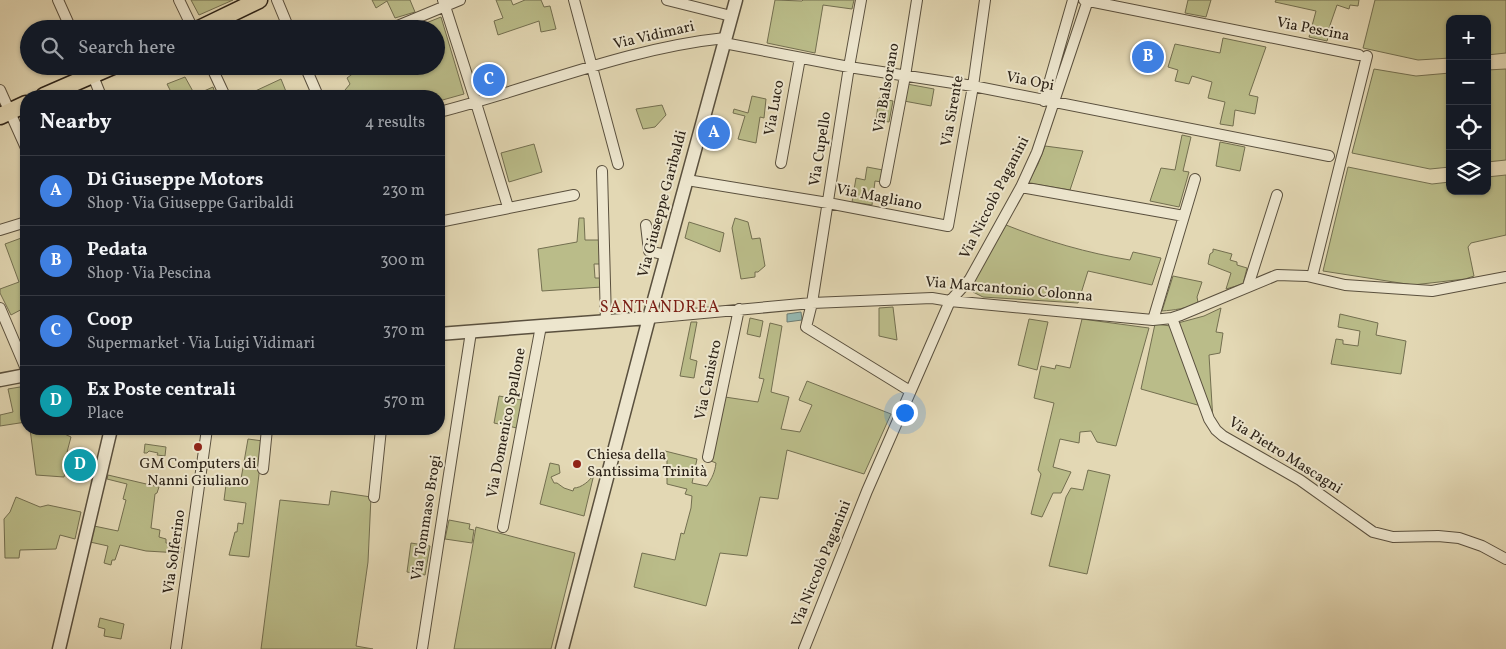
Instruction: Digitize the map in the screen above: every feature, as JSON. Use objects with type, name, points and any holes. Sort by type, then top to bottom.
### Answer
[{"type":"main road","points":[[217,20],[259,0]]},
{"type":"main road","points":[[55,90],[83,75]]},
{"type":"main road","points":[[5,114],[20,107]]},
{"type":"street","points":[[58,0],[67,20]]},
{"type":"street","points":[[179,0],[189,20]]},
{"type":"street","points":[[277,0],[285,20]]},
{"type":"street","points":[[409,20],[444,3],[460,0]]},
{"type":"street","points":[[574,0],[618,164]]},
{"type":"street","points":[[667,0],[731,16]]},
{"type":"street","name":"Via Giuseppe Garibaldi","points":[[562,649],[649,318],[736,0]]},
{"type":"street","name":"Via Cupello","points":[[861,0],[812,303],[806,327],[910,391]]},
{"type":"street","name":"Via Balsorano","points":[[885,182],[917,0]]},
{"type":"street","name":"Via Sirente","points":[[948,226],[973,86],[985,0]]},
{"type":"street","points":[[1050,102],[1073,0]]},
{"type":"street","name":"Via Niccolò Paganini","points":[[804,649],[867,491],[950,301],[970,279],[1021,187],[1037,152],[1050,102],[1062,76],[1087,0]]},
{"type":"street","name":"Via Pescina","points":[[1087,0],[1363,56],[1312,277]]},
{"type":"street","points":[[444,3],[508,207]]},
{"type":"street","name":"Via Vidimari","points":[[445,111],[476,103],[591,66],[694,41],[725,41]]},
{"type":"street","name":"Via Opi","points":[[725,41],[800,58],[973,86],[1328,156]]},
{"type":"street","name":"Via Luco","points":[[781,163],[800,58]]},
{"type":"street","points":[[93,75],[99,90]]},
{"type":"street","points":[[215,75],[222,90]]},
{"type":"street","points":[[309,75],[315,90]]},
{"type":"street","points":[[0,90],[5,114],[20,138]]},
{"type":"street","points":[[602,171],[606,321]]},
{"type":"street","points":[[1153,320],[1195,179]]},
{"type":"street","name":"Via Magliano","points":[[687,180],[828,203],[948,226]]},
{"type":"street","points":[[1021,187],[1184,216]]},
{"type":"street","points":[[445,221],[574,195]]},
{"type":"street","points":[[1248,286],[1277,195]]},
{"type":"street","points":[[0,230],[20,224]]},
{"type":"street","points":[[646,226],[649,251],[666,255]]},
{"type":"street","name":"Via Marcantonio Colonna","points":[[445,334],[812,303],[932,298],[1153,320],[1172,318],[1277,275],[1307,276],[1345,285],[1432,291],[1506,277]]},
{"type":"street","points":[[0,308],[20,355]]},
{"type":"street","name":"Via Canistro","points":[[708,457],[739,309]]},
{"type":"street","name":"Via Pietro Mascagni","points":[[1172,318],[1209,419],[1219,434],[1300,480],[1373,532],[1393,537],[1438,536],[1458,538],[1482,546],[1506,559]]},
{"type":"street","name":"Via Domenico Spallone","points":[[503,527],[541,326]]},
{"type":"street","name":"Via Tommaso Brogi","points":[[422,649],[471,332]]},
{"type":"street","points":[[0,380],[20,376]]},
{"type":"street","points":[[59,649],[110,435]]},
{"type":"street","name":"Via Solferino","points":[[176,649],[206,435]]},
{"type":"street","points":[[263,469],[266,435]]},
{"type":"street","points":[[374,497],[380,435]]},
{"type":"green space","points":[[191,0],[233,0],[199,15]]},
{"type":"green space","points":[[372,0],[410,0],[415,12],[395,18],[387,1],[376,8]]},
{"type":"green space","points":[[496,0],[511,0],[513,5],[525,0],[541,0],[544,7],[550,6],[556,29],[541,32],[539,21],[498,35],[494,21],[503,18]]},
{"type":"green space","points":[[775,0],[854,0],[852,9],[823,5],[815,53],[767,43]]},
{"type":"green space","points":[[1188,0],[1211,0],[1206,17],[1185,13]]},
{"type":"green space","points":[[1276,0],[1359,0],[1358,6],[1350,5],[1349,9],[1337,5],[1329,28],[1331,29],[1327,41],[1309,37],[1316,11],[1275,2]]},
{"type":"green space","points":[[1375,0],[1506,0],[1506,53],[1491,55],[1491,15],[1446,15],[1446,58],[1418,60],[1363,48]]},
{"type":"green space","points":[[445,30],[464,94],[445,99],[445,90],[345,90],[350,84],[347,78],[351,75],[445,75]]},
{"type":"green space","points":[[1223,38],[1266,47],[1249,95],[1258,97],[1255,114],[1235,110],[1233,126],[1220,124],[1225,102],[1208,98],[1212,82],[1192,76],[1189,84],[1175,81],[1178,70],[1168,67],[1175,44],[1220,53]]},
{"type":"green space","points":[[1374,69],[1416,76],[1446,73],[1446,167],[1430,169],[1352,153]]},
{"type":"green space","points":[[1506,69],[1506,160],[1491,162],[1491,105],[1491,70]]},
{"type":"green space","points":[[185,77],[192,90],[170,90],[167,84]]},
{"type":"green space","points":[[281,79],[285,90],[257,90]]},
{"type":"green space","points":[[907,84],[934,89],[931,106],[904,101]]},
{"type":"green space","points":[[752,96],[766,99],[764,118],[760,117],[756,143],[738,139],[745,116],[733,113],[734,109],[748,113]]},
{"type":"green space","points":[[879,98],[893,101],[889,122],[876,120]]},
{"type":"green space","points":[[662,105],[666,115],[655,127],[643,129],[636,109]]},
{"type":"green space","points":[[1182,135],[1191,137],[1183,171],[1189,172],[1179,207],[1150,201],[1161,168],[1175,170]]},
{"type":"green space","points":[[1220,142],[1245,147],[1240,171],[1216,166]]},
{"type":"green space","points":[[534,144],[542,172],[509,182],[501,153]]},
{"type":"green space","points":[[1045,146],[1083,151],[1070,190],[1028,183]]},
{"type":"green space","points":[[867,167],[883,170],[882,182],[875,181],[872,205],[852,202],[856,178],[865,180]]},
{"type":"green space","points":[[1348,167],[1432,184],[1446,182],[1446,195],[1491,195],[1491,177],[1506,175],[1506,235],[1471,243],[1468,247],[1474,276],[1465,279],[1413,285],[1323,271]]},
{"type":"green space","points":[[579,218],[584,218],[585,240],[601,240],[601,264],[594,264],[595,278],[602,278],[602,287],[542,291],[538,249],[577,242]]},
{"type":"green space","points":[[735,218],[748,222],[752,239],[760,238],[765,266],[758,272],[755,272],[755,277],[741,279],[732,228]]},
{"type":"green space","points":[[689,222],[724,233],[720,252],[685,238]]},
{"type":"green space","points":[[1006,225],[1051,241],[1098,254],[1130,260],[1133,252],[1161,258],[1152,285],[1088,271],[1078,303],[983,297],[973,292],[971,286]]},
{"type":"green space","points":[[20,238],[20,310],[11,315],[0,293],[0,289],[19,282],[5,244]]},
{"type":"green space","points":[[1213,249],[1232,254],[1230,260],[1237,262],[1237,265],[1247,268],[1243,284],[1226,289],[1231,273],[1208,264]]},
{"type":"green space","points":[[1173,276],[1202,282],[1197,297],[1198,302],[1185,308],[1162,311]]},
{"type":"green space","points":[[893,307],[897,340],[879,336],[879,308]]},
{"type":"green space","points":[[1221,308],[1216,332],[1223,333],[1220,353],[1209,355],[1213,421],[1178,323],[1204,316]]},
{"type":"green space","points":[[1340,314],[1378,323],[1376,335],[1406,341],[1401,374],[1331,364],[1336,339],[1343,340],[1343,344],[1358,346],[1360,331],[1338,327]]},
{"type":"green space","points":[[750,318],[763,321],[760,337],[747,334]]},
{"type":"green space","points":[[1029,319],[1048,322],[1037,370],[1018,365]]},
{"type":"green space","points":[[1082,319],[1149,328],[1116,446],[1097,442],[1091,431],[1080,432],[1079,443],[1060,439],[1053,467],[1071,472],[1061,493],[1053,493],[1042,517],[1031,514],[1041,474],[1038,470],[1054,403],[1034,398],[1041,366],[1055,369],[1056,365],[1070,368]]},
{"type":"green space","points":[[691,322],[697,322],[690,359],[697,361],[694,378],[680,376]]},
{"type":"green space","points":[[770,323],[782,326],[771,392],[789,397],[781,429],[800,432],[812,405],[799,400],[807,381],[891,414],[864,474],[787,450],[778,499],[760,497],[747,556],[720,553],[706,606],[634,587],[642,553],[675,560],[681,533],[684,534],[691,508],[692,496],[685,494],[687,489],[667,484],[665,451],[697,459],[692,483],[707,486],[716,466],[716,463],[711,461],[725,397],[758,402],[764,379],[759,378]]},
{"type":"green space","points":[[1155,324],[1171,326],[1201,406],[1141,389]]},
{"type":"green space","points":[[20,387],[20,423],[0,426],[0,415],[13,412],[8,389]]},
{"type":"green space","points":[[499,396],[522,400],[517,428],[494,423]]},
{"type":"green space","points":[[31,435],[67,435],[71,437],[67,452],[70,453],[64,477],[36,475]]},
{"type":"green space","points":[[248,439],[263,441],[249,557],[229,555],[238,523],[243,524],[246,503],[224,500],[227,477],[241,479]]},
{"type":"green space","points":[[145,444],[166,447],[165,456],[149,451],[144,453]]},
{"type":"green space","points":[[550,463],[559,465],[560,473],[551,477],[554,483],[573,491],[574,488],[588,482],[594,474],[584,516],[540,504]]},
{"type":"green space","points":[[1088,470],[1110,475],[1087,574],[1049,566],[1066,497],[1071,488],[1083,490]]},
{"type":"green space","points":[[108,475],[159,487],[155,494],[151,528],[160,530],[159,537],[166,539],[166,543],[181,547],[180,553],[146,551],[120,545],[115,560],[112,560],[111,565],[104,563],[108,546],[90,542],[94,526],[118,531],[126,500],[123,499],[127,484],[107,479]]},
{"type":"green space","points":[[331,491],[371,497],[368,562],[356,646],[373,649],[261,649],[280,500],[329,505]]},
{"type":"green space","points":[[16,497],[40,507],[48,505],[81,512],[75,539],[60,535],[56,549],[20,550],[19,558],[5,558],[4,519],[10,512]]},
{"type":"green space","points":[[449,520],[470,524],[469,529],[474,530],[472,543],[445,539]]},
{"type":"green space","points":[[476,527],[575,553],[551,649],[454,649]]},
{"type":"green space","points":[[411,543],[430,546],[425,575],[407,572]]},
{"type":"green space","points":[[100,618],[124,624],[121,639],[104,636],[105,629],[98,627]]},
{"type":"water","points":[[801,312],[802,320],[787,322],[787,314]]},
{"type":"place","name":"Pedata","points":[[1148,57]]},
{"type":"place","name":"Coop","points":[[489,80]]},
{"type":"place","name":"Di Giuseppe Motors","points":[[714,133]]},
{"type":"place","name":"GM Computers di Nanni Giuliano","points":[[198,447]]},
{"type":"place","name":"Chiesa della Santissima Trinità","points":[[577,464]]},
{"type":"place","name":"Ex Poste centrali","points":[[80,465]]},
{"type":"district","name":"SANT'ANDREA","points":[[660,308]]}]
